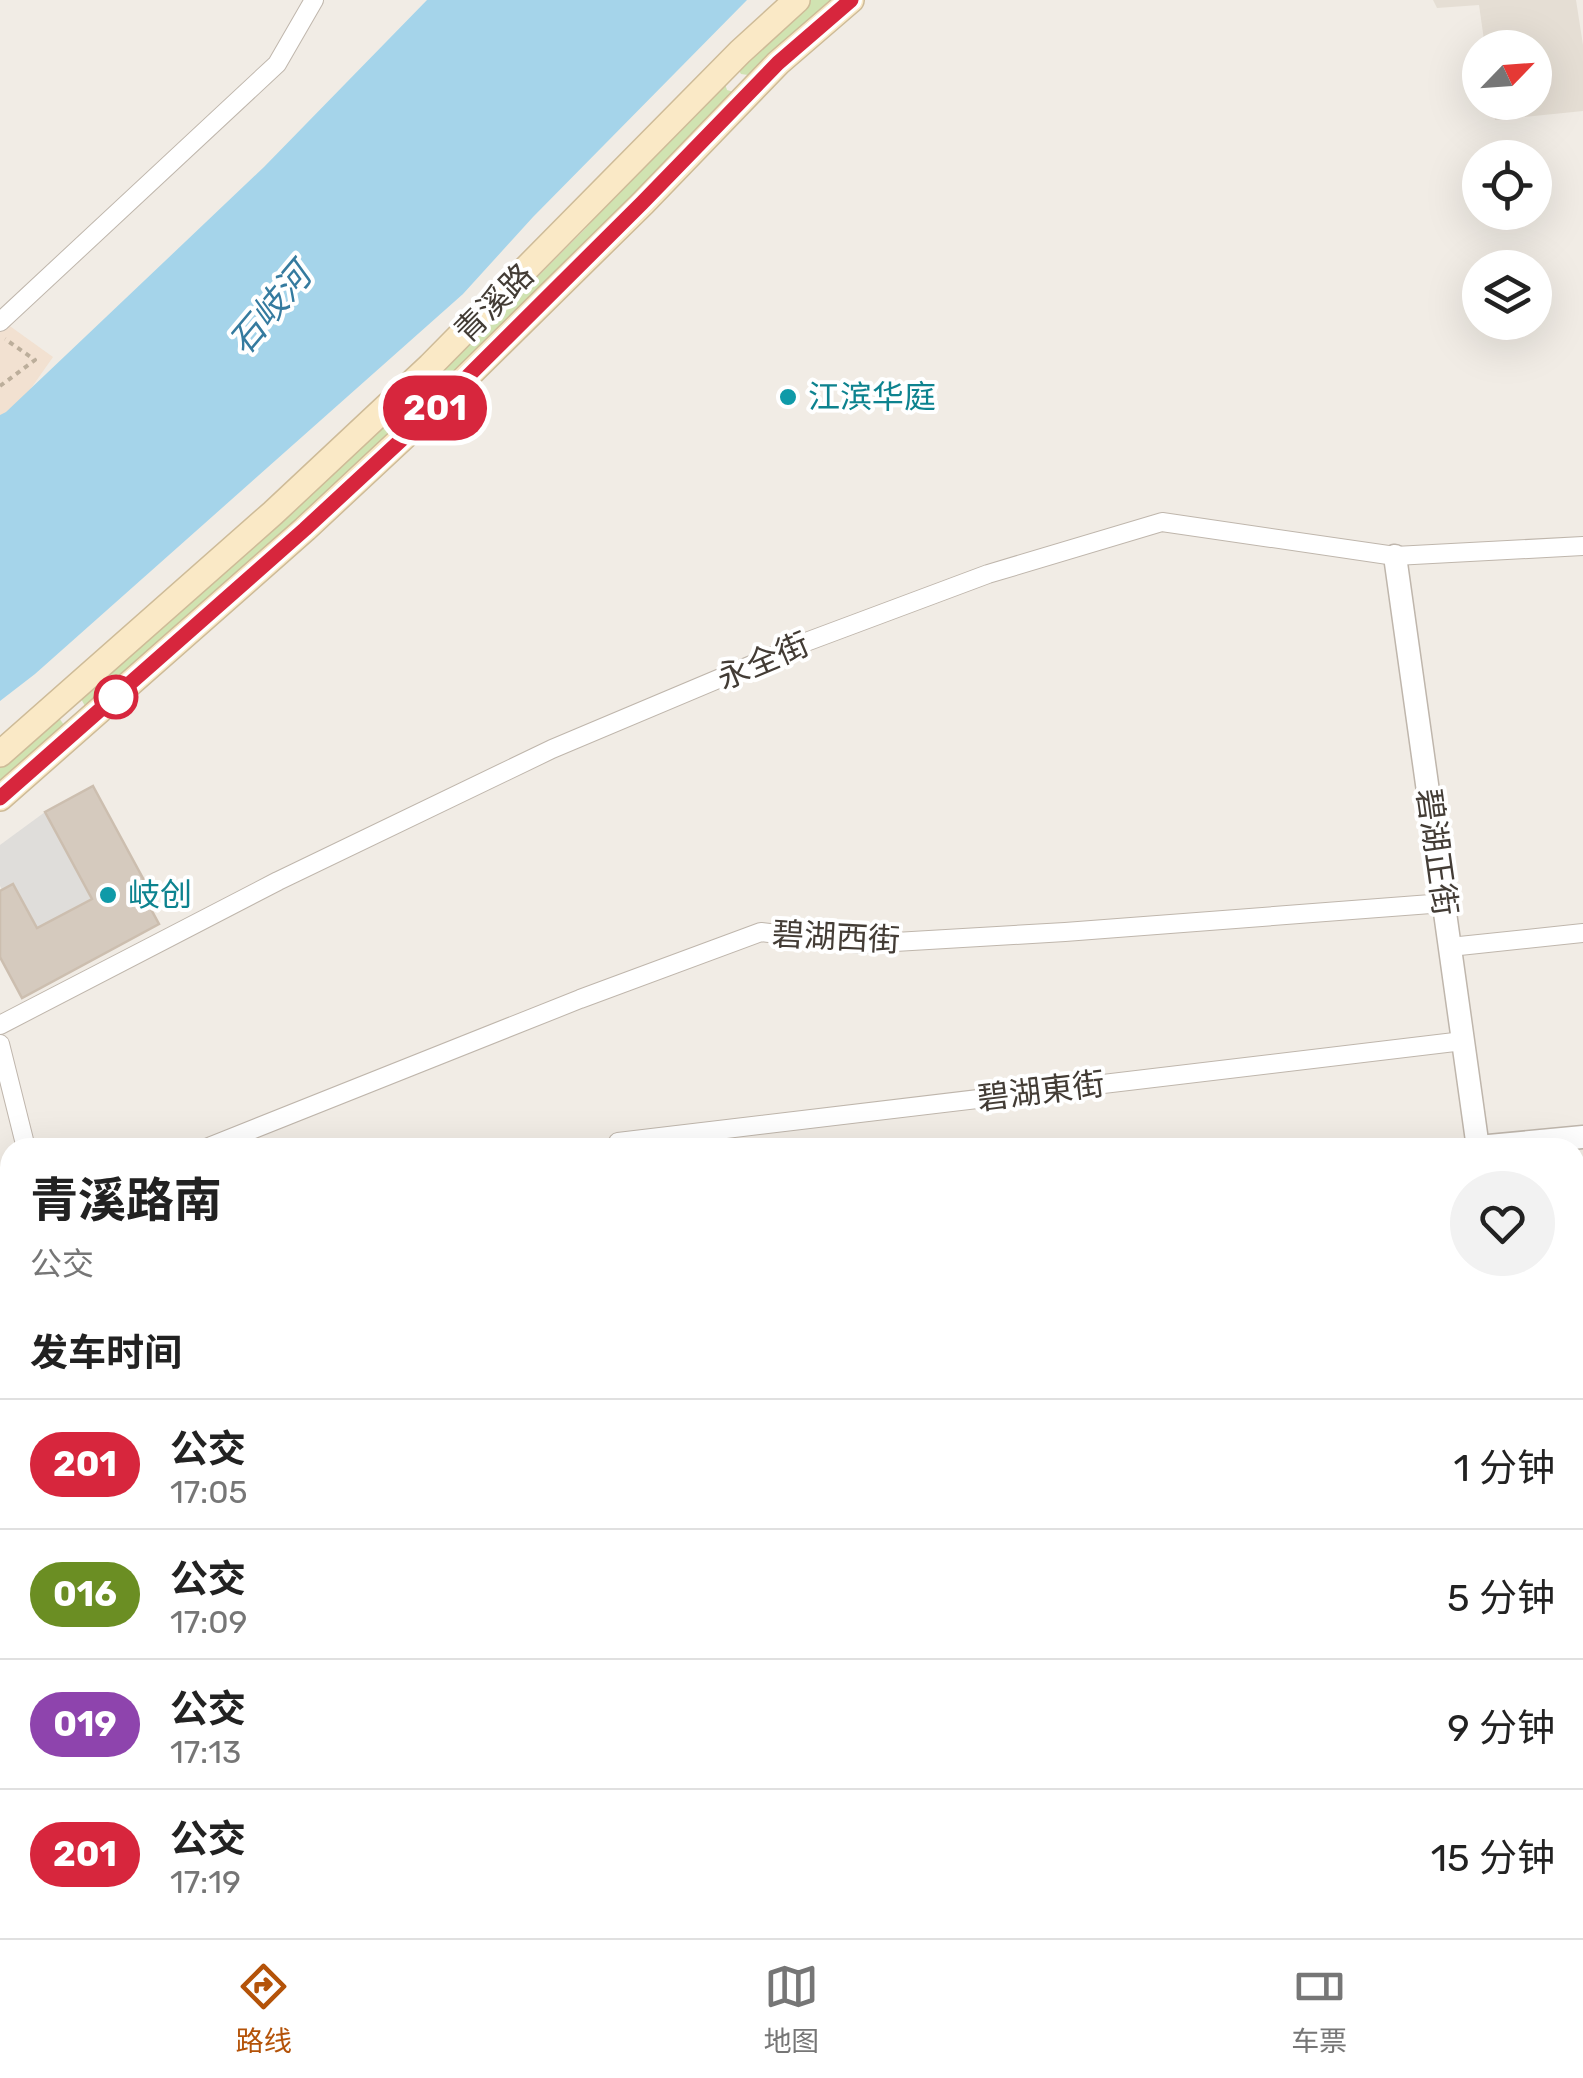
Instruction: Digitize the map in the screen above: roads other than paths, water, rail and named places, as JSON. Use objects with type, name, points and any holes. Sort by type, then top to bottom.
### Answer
[{"type":"main road","name":"青溪路","points":[[0,754],[274,513],[430,366],[740,52],[798,0]]},
{"type":"main road","name":"青溪路","points":[[0,798],[305,529],[440,404],[778,63],[851,0]]},
{"type":"main road","points":[[65,698],[72,716],[86,723]]},
{"type":"street","points":[[0,322],[277,64],[314,0]]},
{"type":"street","name":"永全街","points":[[0,1025],[278,880],[552,749],[806,642],[988,574],[1162,522],[1395,556],[1583,546]]},
{"type":"street","name":"碧湖正街","points":[[1395,556],[1477,1138]]},
{"type":"street","name":"碧湖西街","points":[[231,1138],[580,999],[762,932],[860,944],[1444,903]]},
{"type":"street","points":[[1450,947],[1583,933]]},
{"type":"street","name":"碧湖東街","points":[[651,1138],[1463,1041]]},
{"type":"street","points":[[0,1044],[24,1138]]},
{"type":"water","name":"石岐河","points":[[427,0],[747,0],[533,217],[463,294],[0,701],[0,415],[264,167]]},
{"type":"place","name":"江滨华庭","points":[[788,397]]},
{"type":"place","name":"岐创","points":[[108,895]]}]
